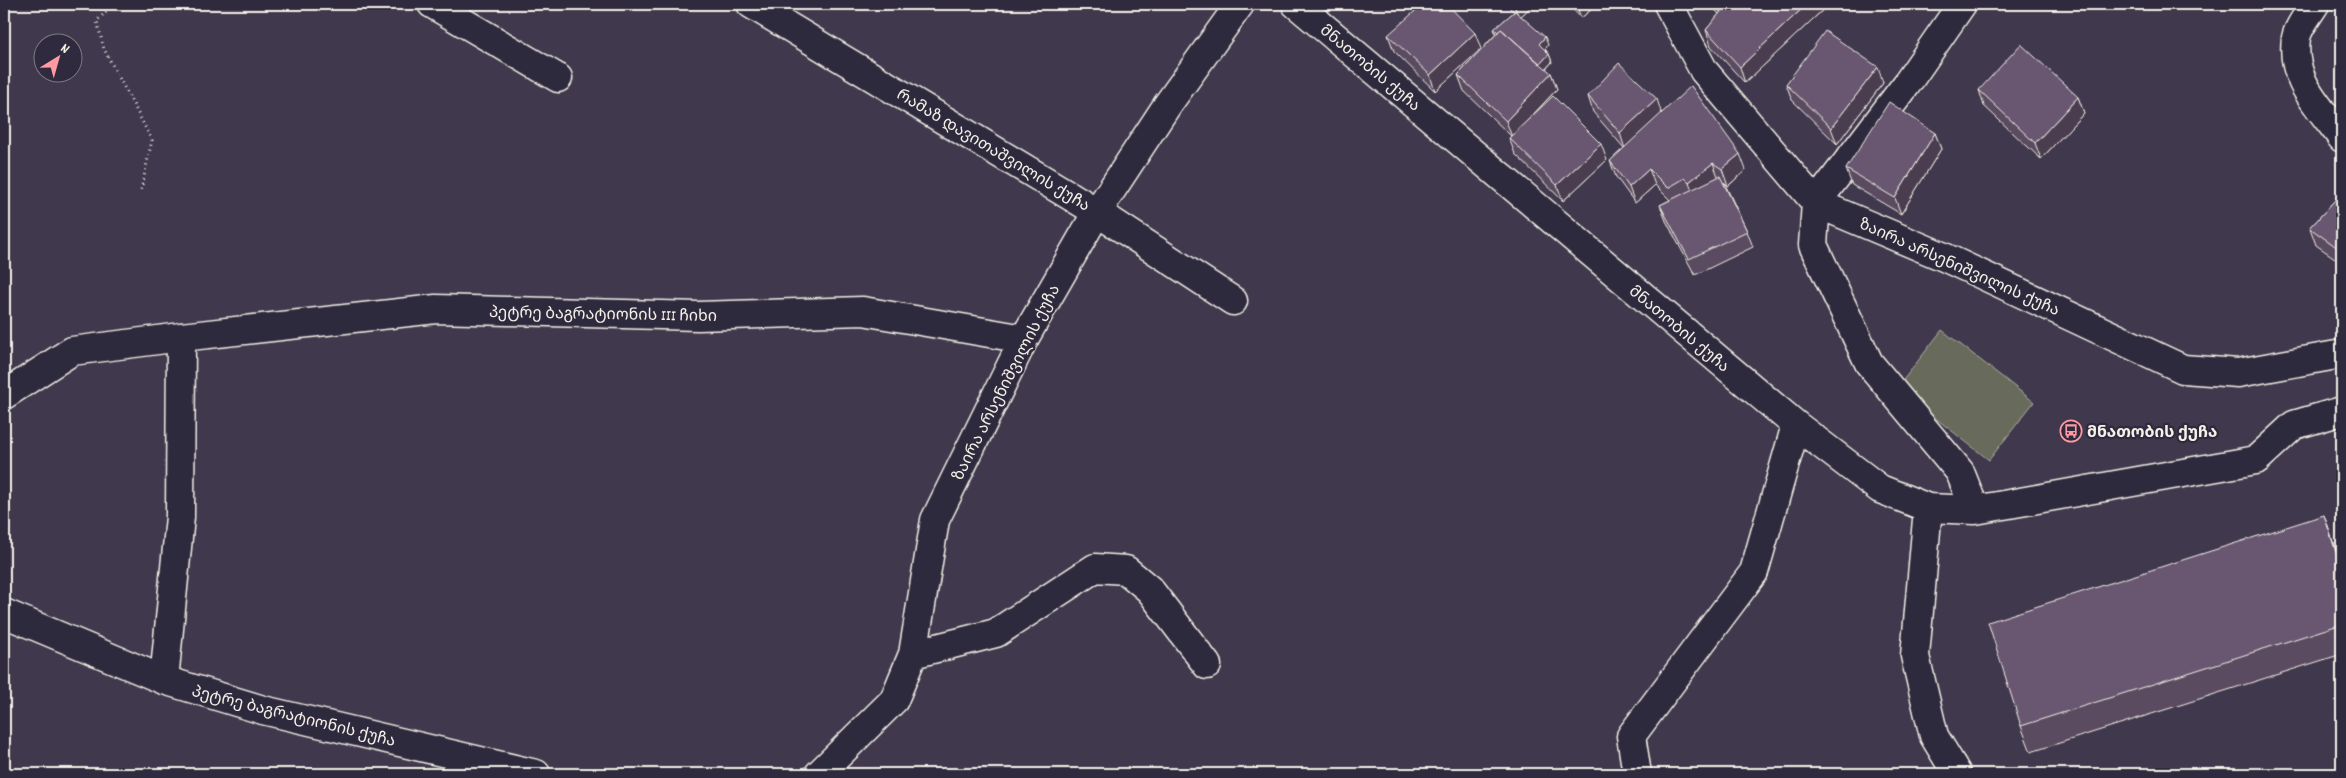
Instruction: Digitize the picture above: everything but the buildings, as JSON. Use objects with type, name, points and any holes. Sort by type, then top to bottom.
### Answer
[{"type":"street","points":[[432,4],[558,78]]},
{"type":"street","name":"რამაზ დავითაშვილის ქუჩა","points":[[751,4],[1098,212],[1233,301]]},
{"type":"street","name":"ზაირა არსენიშვილის ქუჩა","points":[[819,774],[894,700],[913,654],[935,520],[1024,339],[1098,212],[1168,104],[1240,4]]},
{"type":"street","name":"მნათობის ქუჩა","points":[[1296,4],[1796,425],[1880,489],[1928,508],[1975,510],[2256,460],[2294,425],[2342,411]]},
{"type":"street","name":"ზაირა არსენიშვილის ქუჩა","points":[[1668,4],[1704,71],[1816,203],[1944,257],[2183,369],[2238,373],[2342,354]]},
{"type":"street","points":[[1962,4],[1906,85],[1816,203],[1813,245],[1869,363],[1960,472],[1975,510]]},
{"type":"street","points":[[2315,4],[2296,37],[2297,69],[2307,92],[2342,138]]},
{"type":"street","name":"პეტრე ბაგრატიონის III ჩიხი","points":[[4,395],[72,351],[436,309],[698,316],[863,311],[1024,339]]},
{"type":"street","points":[[164,680],[180,517],[181,337]]},
{"type":"street","points":[[1637,774],[1631,736],[1754,572],[1796,425]]},
{"type":"street","points":[[1928,508],[1915,656],[1934,736],[1957,774]]},
{"type":"street","points":[[913,654],[996,633],[1095,568],[1126,570],[1150,590],[1208,665]]},
{"type":"street","name":"პეტრე ბაგრატიონის ქუჩა","points":[[4,613],[164,680],[262,710],[536,774]]},
{"type":"path","points":[[113,4],[97,21],[104,49],[152,140],[141,190]]},
{"type":"green space","points":[[1942,330],[2034,402],[1989,460],[1897,388]]},
{"type":"place","name":"მნათობის ქუჩა","points":[[2071,431]]}]
